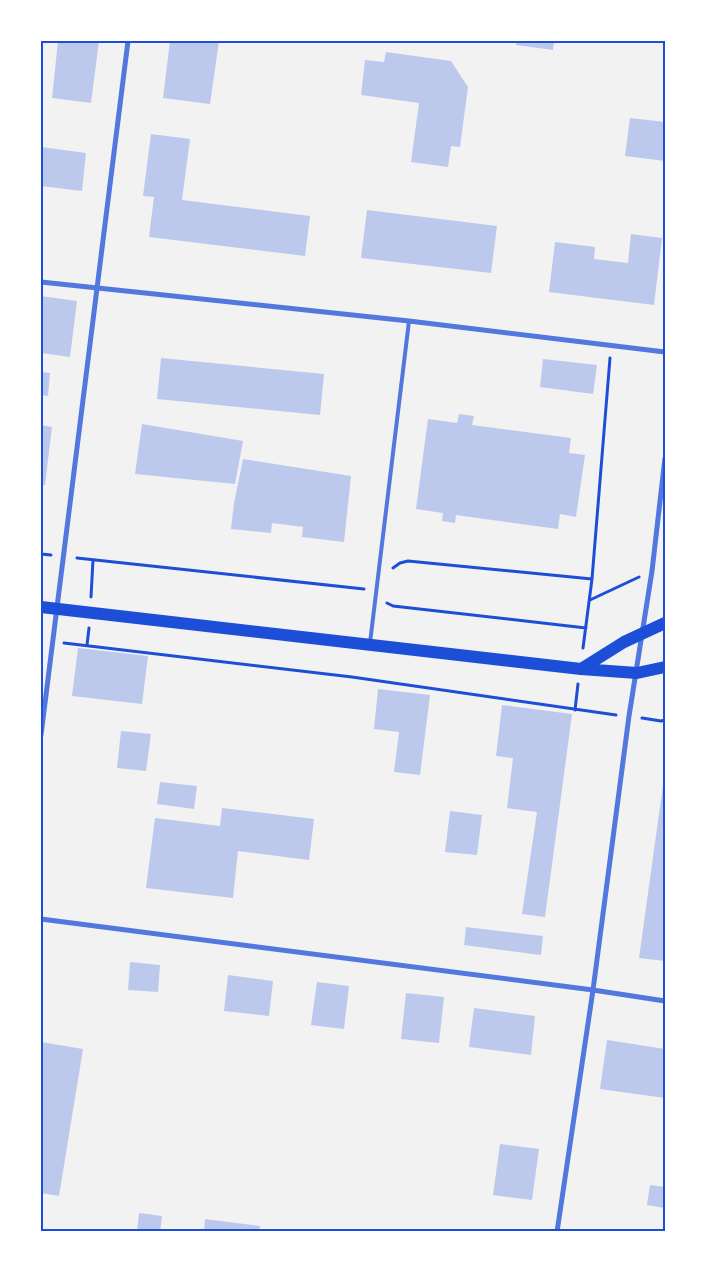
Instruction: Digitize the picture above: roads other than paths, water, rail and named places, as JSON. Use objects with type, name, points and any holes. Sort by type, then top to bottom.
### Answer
[{"type":"main road","points":[[41,607],[581,670],[637,673],[665,667]]},
{"type":"main road","points":[[581,670],[624,642],[665,623]]},
{"type":"street","points":[[41,735],[128,41]]},
{"type":"street","points":[[41,282],[409,321],[665,352]]},
{"type":"street","points":[[557,1232],[593,990],[629,716],[652,571],[665,458]]},
{"type":"street","points":[[41,919],[593,990],[665,1001]]},
{"type":"lane","points":[[369,645],[409,321]]}]
